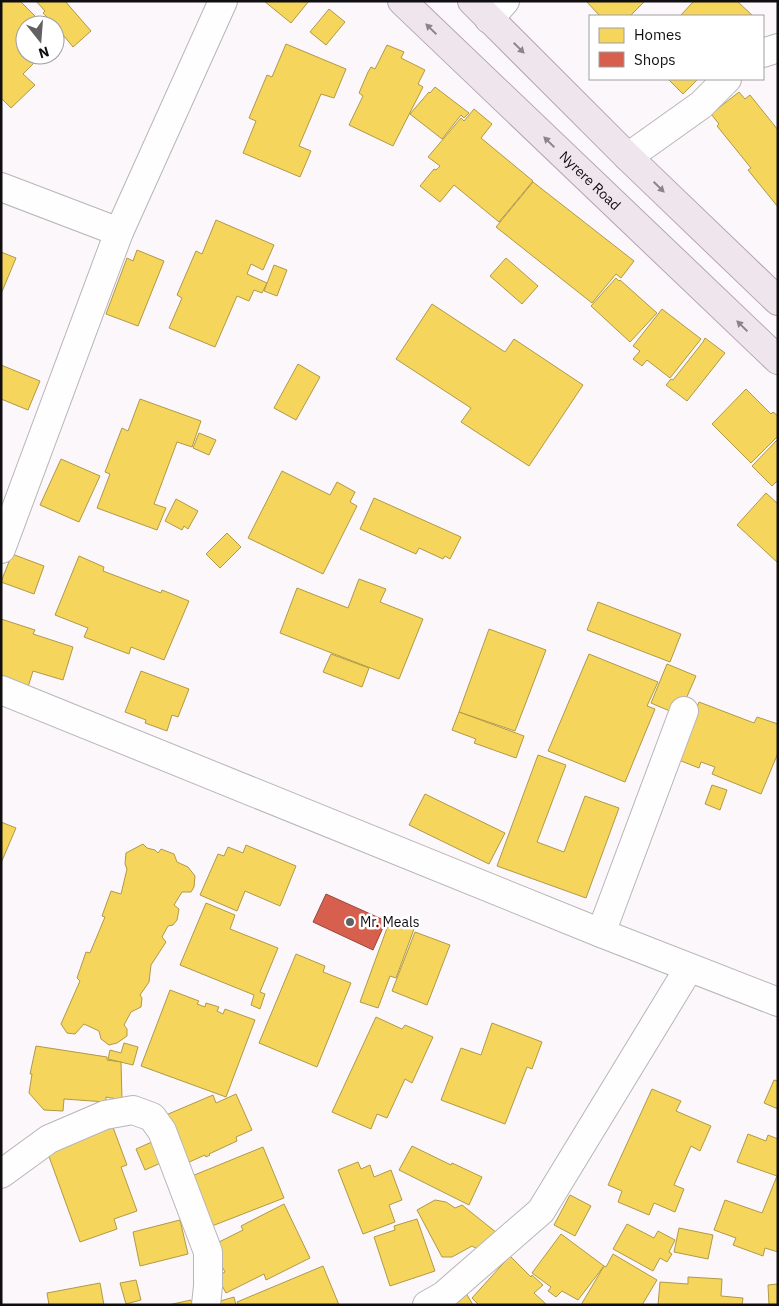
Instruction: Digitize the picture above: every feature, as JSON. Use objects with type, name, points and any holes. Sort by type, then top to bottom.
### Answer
[{"type":"main road","name":"Nyrere Road","points":[[402,1],[778,360]]},
{"type":"main road","points":[[489,7],[628,157],[778,301]]},
{"type":"street","points":[[1,549],[119,232],[223,1]]},
{"type":"street","points":[[764,54],[778,48]]},
{"type":"street","points":[[628,157],[700,105],[726,80]]},
{"type":"street","points":[[1,187],[119,232]]},
{"type":"street","points":[[1,690],[601,933],[778,1002]]},
{"type":"street","points":[[601,933],[684,711]]},
{"type":"street","points":[[427,1305],[443,1296],[541,1211],[689,968]]},
{"type":"street","points":[[1,1174],[49,1139],[105,1115],[134,1110],[152,1117],[162,1131],[208,1252],[206,1305]]},
{"type":"building: Homes","points":[[1,1],[20,1],[34,15],[15,15],[15,65],[32,65],[23,74],[35,85],[11,108],[1,98]]},
{"type":"building: Homes","points":[[36,1],[65,1],[91,31],[73,47],[65,37],[65,15],[45,15],[43,13],[45,11]]},
{"type":"building: Homes","points":[[264,1],[309,1],[291,23]]},
{"type":"building: Homes","points":[[586,1],[645,1],[631,15],[599,15]]},
{"type":"building: Homes","points":[[694,1],[737,1],[752,15],[681,15]]},
{"type":"building: Homes","points":[[329,9],[345,22],[326,45],[310,32]]},
{"type":"building: Homes","points":[[286,44],[346,69],[334,98],[321,94],[299,146],[311,151],[300,177],[243,153],[256,121],[249,118],[267,75],[272,77]]},
{"type":"building: Homes","points":[[387,45],[404,52],[401,58],[425,70],[418,84],[423,87],[393,146],[349,125],[363,96],[359,93],[368,72],[371,67],[375,69]]},
{"type":"building: Homes","points":[[669,80],[697,80],[683,94]]},
{"type":"building: Homes","points":[[435,87],[469,113],[464,118],[461,115],[442,139],[410,114]]},
{"type":"building: Homes","points":[[739,92],[745,99],[750,95],[778,130],[778,207],[748,170],[751,168],[717,126],[719,124],[711,114]]},
{"type":"building: Homes","points":[[474,109],[492,124],[481,138],[533,181],[499,222],[454,185],[440,202],[420,186],[434,169],[436,170],[440,166],[428,157],[461,118],[464,121]]},
{"type":"building: Homes","points":[[533,182],[634,261],[621,278],[616,274],[592,303],[496,227]]},
{"type":"building: Homes","points":[[216,220],[274,245],[263,270],[251,264],[247,274],[267,283],[262,293],[254,290],[249,301],[237,296],[215,347],[169,328],[182,298],[177,295],[196,251],[202,254]]},
{"type":"building: Homes","points":[[137,250],[164,261],[138,326],[106,314],[127,258],[133,261]]},
{"type":"building: Homes","points":[[1,252],[16,258],[1,294]]},
{"type":"building: Homes","points":[[506,258],[538,286],[522,304],[490,276]]},
{"type":"building: Homes","points":[[274,265],[287,270],[277,296],[264,291]]},
{"type":"building: Homes","points":[[616,278],[657,313],[630,342],[591,306]]},
{"type":"building: Homes","points":[[432,304],[505,352],[514,339],[583,385],[529,466],[461,422],[471,408],[396,359]]},
{"type":"building: Homes","points":[[662,309],[701,339],[670,378],[647,360],[642,366],[633,359],[640,351],[633,346]]},
{"type":"building: Homes","points":[[705,338],[725,353],[687,401],[666,385],[671,379],[673,380]]},
{"type":"building: Homes","points":[[298,364],[320,377],[296,420],[274,408]]},
{"type":"building: Homes","points":[[1,365],[40,381],[28,410],[1,399]]},
{"type":"building: Homes","points":[[746,389],[771,414],[773,412],[778,416],[778,436],[751,463],[712,424]]},
{"type":"building: Homes","points":[[140,399],[201,421],[192,447],[177,442],[154,504],[166,508],[157,530],[97,508],[110,474],[105,472],[122,428],[128,431]]},
{"type":"building: Homes","points":[[199,433],[216,440],[209,455],[193,448]]},
{"type":"building: Homes","points":[[778,439],[778,480],[772,486],[752,466]]},
{"type":"building: Homes","points":[[61,459],[100,476],[79,522],[40,505]]},
{"type":"building: Homes","points":[[282,471],[330,495],[337,482],[355,492],[350,502],[357,506],[323,574],[248,538]]},
{"type":"building: Homes","points":[[766,493],[778,504],[778,563],[737,525]]},
{"type":"building: Homes","points":[[374,498],[461,537],[450,559],[445,556],[443,559],[419,548],[416,554],[360,529]]},
{"type":"building: Homes","points":[[176,499],[198,511],[188,529],[184,526],[182,530],[165,521]]},
{"type":"building: Homes","points":[[227,533],[241,547],[220,568],[206,554]]},
{"type":"building: Homes","points":[[12,554],[44,566],[34,594],[1,582]]},
{"type":"building: Homes","points":[[79,556],[104,567],[103,571],[161,593],[162,590],[189,601],[164,660],[131,647],[129,654],[84,637],[88,628],[55,615]]},
{"type":"building: Homes","points":[[359,579],[386,589],[380,602],[423,619],[399,679],[280,633],[297,588],[348,608]]},
{"type":"building: Homes","points":[[598,602],[681,634],[670,662],[587,630]]},
{"type":"building: Homes","points":[[1,619],[35,630],[33,634],[73,647],[63,680],[33,671],[28,687],[1,679]]},
{"type":"building: Homes","points":[[489,629],[546,650],[515,731],[459,712]]},
{"type":"building: Homes","points":[[331,654],[369,668],[362,687],[323,672]]},
{"type":"building: Homes","points":[[589,654],[658,682],[647,706],[655,709],[625,782],[548,751]]},
{"type":"building: Homes","points":[[667,664],[696,676],[679,715],[651,703]]},
{"type":"building: Homes","points":[[141,671],[189,689],[178,717],[172,715],[167,731],[145,723],[146,720],[125,712]]},
{"type":"building: Homes","points":[[699,702],[754,723],[757,717],[778,724],[778,753],[761,794],[712,774],[715,767],[701,762],[699,768],[676,759]]},
{"type":"building: Homes","points":[[459,712],[524,736],[516,758],[474,743],[476,739],[452,730]]},
{"type":"building: Homes","points":[[538,755],[566,765],[537,842],[564,852],[585,796],[619,808],[586,898],[497,866]]},
{"type":"building: Homes","points":[[712,785],[727,790],[720,810],[705,804]]},
{"type":"building: Homes","points":[[425,794],[505,833],[489,864],[409,825]]},
{"type":"building: Homes","points":[[1,822],[16,828],[1,863]]},
{"type":"building: Homes","points":[[143,844],[158,853],[161,849],[174,854],[177,862],[188,867],[195,876],[194,887],[191,892],[182,892],[174,905],[179,909],[177,920],[173,925],[168,926],[162,937],[166,942],[151,965],[149,982],[140,995],[142,998],[141,1007],[131,1012],[124,1025],[127,1029],[127,1036],[117,1043],[109,1045],[101,1039],[99,1031],[84,1024],[75,1034],[67,1033],[61,1024],[80,981],[77,978],[86,952],[90,953],[105,917],[102,916],[111,891],[121,894],[127,869],[125,864],[126,853]]},
{"type":"building: Homes","points":[[246,845],[296,866],[280,906],[245,891],[237,911],[200,895],[218,854],[224,856],[228,847],[243,853]]},
{"type":"building: Homes","points":[[206,903],[235,915],[230,929],[278,948],[260,992],[265,994],[260,1009],[251,1005],[254,995],[180,965]]},
{"type":"building: Homes","points":[[390,920],[414,929],[396,978],[390,976],[378,1008],[360,1002]]},
{"type":"building: Homes","points":[[415,932],[450,945],[427,1005],[392,991]]},
{"type":"building: Homes","points":[[296,954],[325,966],[323,972],[351,983],[317,1067],[259,1043]]},
{"type":"building: Homes","points":[[170,990],[199,1001],[197,1004],[205,1007],[206,1003],[219,1007],[217,1011],[223,1014],[225,1009],[255,1020],[226,1097],[141,1066]]},
{"type":"building: Homes","points":[[376,1017],[402,1029],[405,1025],[433,1037],[412,1083],[405,1079],[387,1118],[377,1114],[371,1129],[332,1112]]},
{"type":"building: Homes","points":[[492,1023],[542,1042],[532,1069],[527,1067],[505,1124],[441,1100],[461,1048],[481,1055]]},
{"type":"building: Homes","points":[[124,1043],[138,1047],[133,1065],[108,1059],[110,1050],[121,1053]]},
{"type":"building: Homes","points":[[36,1046],[107,1057],[107,1060],[121,1062],[122,1100],[106,1097],[106,1102],[64,1099],[63,1111],[44,1110],[29,1093],[32,1074],[30,1074]]},
{"type":"building: Homes","points":[[774,1080],[778,1081],[778,1109],[764,1103]]},
{"type":"building: Homes","points":[[652,1089],[681,1101],[676,1111],[711,1126],[700,1151],[691,1146],[674,1185],[684,1189],[675,1212],[654,1203],[649,1215],[618,1202],[622,1191],[608,1185]]},
{"type":"building: Homes","points":[[236,1094],[252,1130],[236,1137],[237,1141],[210,1155],[206,1157],[205,1155],[187,1163],[166,1115],[213,1095],[216,1103]]},
{"type":"building: Homes","points":[[111,1122],[127,1165],[121,1167],[137,1211],[114,1219],[117,1229],[80,1242],[47,1151]]},
{"type":"building: Homes","points":[[748,1134],[766,1141],[768,1135],[778,1139],[778,1252],[765,1248],[763,1256],[733,1245],[736,1238],[714,1230],[725,1200],[762,1213],[777,1176],[737,1162]]},
{"type":"building: Homes","points":[[154,1141],[163,1162],[145,1170],[136,1149]]},
{"type":"building: Homes","points":[[412,1146],[451,1165],[452,1163],[482,1177],[469,1205],[399,1170]]},
{"type":"building: Homes","points":[[263,1147],[284,1198],[212,1226],[192,1176]]},
{"type":"building: Homes","points":[[358,1162],[361,1169],[370,1165],[374,1177],[391,1170],[402,1200],[389,1205],[395,1222],[363,1234],[338,1170]]},
{"type":"building: Homes","points":[[570,1195],[591,1206],[575,1236],[554,1225]]},
{"type":"building: Homes","points":[[435,1200],[446,1202],[455,1208],[462,1205],[497,1233],[479,1250],[472,1246],[452,1257],[442,1257],[417,1210]]},
{"type":"building: Homes","points":[[284,1204],[310,1258],[266,1280],[264,1274],[226,1293],[217,1276],[225,1272],[211,1246],[243,1230],[241,1226]]},
{"type":"building: Homes","points":[[417,1219],[435,1271],[390,1286],[374,1237],[395,1230],[394,1226]]},
{"type":"building: Homes","points":[[180,1220],[188,1254],[140,1266],[133,1232]]},
{"type":"building: Homes","points":[[627,1224],[654,1238],[658,1231],[675,1240],[669,1252],[672,1254],[667,1262],[660,1258],[653,1271],[613,1249]]},
{"type":"building: Homes","points":[[679,1228],[713,1235],[708,1259],[674,1252]]},
{"type":"building: Homes","points":[[561,1234],[604,1266],[578,1300],[562,1291],[556,1297],[548,1291],[551,1287],[532,1273]]},
{"type":"building: Homes","points":[[613,1254],[657,1280],[642,1305],[581,1305],[604,1266],[606,1267]]},
{"type":"building: Homes","points":[[510,1256],[531,1277],[532,1275],[543,1285],[534,1293],[547,1305],[479,1305],[472,1298]]},
{"type":"building: Homes","points":[[323,1266],[339,1305],[239,1305],[237,1302]]},
{"type":"building: Homes","points":[[688,1277],[722,1279],[721,1296],[743,1298],[742,1305],[658,1305],[660,1282],[688,1284]]},
{"type":"building: Homes","points":[[136,1280],[141,1300],[126,1304],[120,1283]]},
{"type":"building: Homes","points":[[100,1283],[104,1305],[49,1305],[47,1293]]},
{"type":"building: Homes","points":[[778,1284],[778,1305],[769,1305],[768,1285]]},
{"type":"building: Homes","points":[[466,1293],[473,1305],[448,1305]]},
{"type":"building: Homes","points":[[234,1297],[236,1305],[210,1305],[210,1304]]},
{"type":"building: Homes","points":[[191,1300],[192,1305],[168,1305]]},
{"type":"building: Shops","name":"Mr. Meals","points":[[326,894],[386,921],[373,950],[313,922]]},
{"type":"place","name":"Mr. Meals","points":[[350,922]]}]
